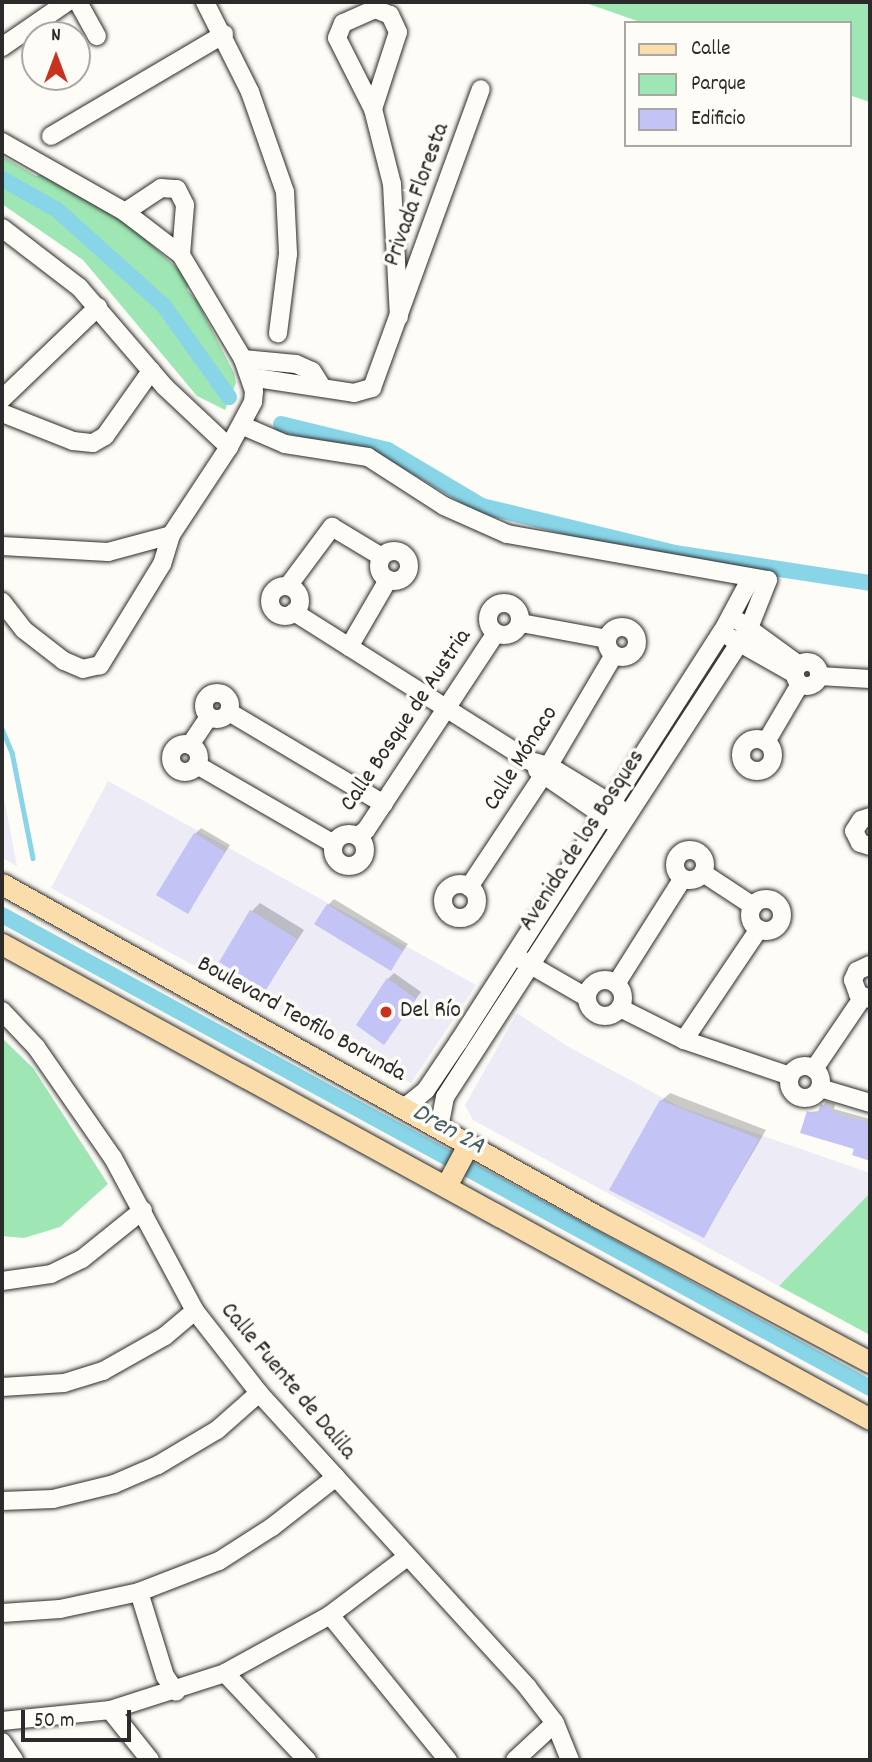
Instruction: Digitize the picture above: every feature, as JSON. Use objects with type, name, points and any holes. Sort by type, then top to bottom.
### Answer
[{"type":"main road","name":"Boulevard Teofilo Borunda","points":[[2,884],[439,1127],[466,1150],[870,1362]]},
{"type":"main road","points":[[2,944],[449,1180],[870,1419]]},
{"type":"main road","points":[[449,1180],[466,1150]]},
{"type":"street","points":[[2,47],[66,2]]},
{"type":"street","points":[[78,2],[97,36]]},
{"type":"street","points":[[205,2],[224,34],[272,147],[285,192],[288,254],[278,333]]},
{"type":"street","name":"Privada Floresta","points":[[373,109],[398,32],[390,15],[375,9],[343,23],[337,38],[373,109],[392,184],[399,317]]},
{"type":"street","points":[[51,136],[224,34]]},
{"type":"street","name":"Privada Floresta","points":[[250,377],[354,393],[372,387],[481,89]]},
{"type":"street","points":[[2,142],[125,212],[181,255],[243,359],[250,377],[253,402],[229,447],[171,534],[162,564],[128,625],[94,668],[76,667],[39,643],[2,602]]},
{"type":"street","points":[[125,212],[161,188],[177,189],[185,205],[181,255]]},
{"type":"street","points":[[2,228],[61,270],[98,307],[151,371],[229,447]]},
{"type":"street","points":[[2,399],[98,307]]},
{"type":"street","points":[[243,359],[296,364],[312,371],[322,387]]},
{"type":"street","points":[[2,413],[62,437],[93,443],[105,436],[151,371]]},
{"type":"street","points":[[241,425],[285,444],[368,457],[444,506],[507,534],[760,579]]},
{"type":"street","points":[[382,557],[332,527],[288,586],[273,592],[271,607],[281,615],[294,612],[625,821]]},
{"type":"street","points":[[2,546],[108,552],[140,547],[171,534]]},
{"type":"street","points":[[382,557],[396,551],[408,560],[403,578],[388,580]]},
{"type":"street","points":[[382,557],[380,570],[388,580]]},
{"type":"street","name":"Avenida de los Bosques","points":[[404,1108],[426,1090],[606,809],[727,624],[760,579]]},
{"type":"street","name":"Avenida de los Bosques","points":[[439,1127],[445,1097],[749,628],[760,579]]},
{"type":"street","points":[[349,647],[388,580]]},
{"type":"street","points":[[501,603],[516,608],[521,623],[508,635],[496,633],[489,625],[489,614],[501,603]]},
{"type":"street","name":"Calle Mónaco","points":[[469,887],[545,771],[610,647],[521,623]]},
{"type":"street","points":[[727,624],[749,628],[812,685],[819,676],[870,679]]},
{"type":"street","points":[[727,624],[739,644],[798,674]]},
{"type":"street","name":"Calle Bosque de Austria","points":[[358,836],[384,804],[496,633]]},
{"type":"street","points":[[766,742],[798,674]]},
{"type":"street","points":[[190,745],[199,754],[197,765],[186,773],[171,763],[173,750],[190,745],[209,717],[222,718],[229,712],[384,804]]},
{"type":"street","points":[[197,765],[334,844]]},
{"type":"street","points":[[868,815],[855,827],[855,836],[870,846]]},
{"type":"street","points":[[346,834],[358,836],[365,854],[355,865],[336,860],[334,844],[346,834]]},
{"type":"street","points":[[684,851],[700,853],[705,862],[703,873],[692,880],[683,878],[675,864],[684,851]]},
{"type":"street","points":[[703,873],[753,906]]},
{"type":"street","points":[[616,984],[683,878]]},
{"type":"street","points":[[753,906],[768,899],[778,903],[783,913],[776,928],[759,929]]},
{"type":"street","points":[[753,906],[751,919],[759,929]]},
{"type":"street","points":[[684,1040],[759,929]]},
{"type":"street","points":[[517,948],[588,992]]},
{"type":"street","points":[[536,959],[550,974],[588,992]]},
{"type":"street","points":[[814,1069],[867,998],[853,980],[858,971],[870,965]]},
{"type":"street","points":[[602,980],[616,984],[623,998],[620,1009],[611,1016],[598,1015],[589,1008],[588,992],[602,980]]},
{"type":"street","points":[[620,1009],[684,1040],[790,1076]]},
{"type":"street","name":"Calle Fuente de Dalila","points":[[2,1011],[74,1098],[143,1210],[195,1311],[259,1392],[555,1723],[570,1760]]},
{"type":"street","points":[[814,1069],[800,1067],[790,1076],[790,1086],[799,1097],[811,1096],[820,1088]]},
{"type":"street","points":[[814,1069],[820,1088]]},
{"type":"street","points":[[820,1088],[870,1102]]},
{"type":"street","points":[[2,1281],[51,1274],[82,1259],[143,1210]]},
{"type":"street","points":[[2,1387],[64,1383],[103,1371],[165,1336],[195,1311]]},
{"type":"street","points":[[2,1501],[53,1499],[114,1484],[158,1465],[217,1430],[259,1392]]},
{"type":"street","points":[[2,1614],[60,1609],[139,1592],[219,1561],[272,1527],[336,1477]]},
{"type":"street","points":[[2,1721],[110,1710],[176,1692],[225,1673],[330,1615],[407,1557]]},
{"type":"street","points":[[139,1592],[165,1676],[176,1692]]},
{"type":"street","points":[[330,1615],[448,1760]]},
{"type":"street","points":[[225,1673],[307,1760]]},
{"type":"street","points":[[110,1710],[150,1760]]},
{"type":"street","points":[[515,1760],[555,1723]]},
{"type":"street","points":[[2,1742],[14,1760]]},
{"type":"shaded area","points":[[108,781],[476,985],[411,1083],[51,888]]},
{"type":"shaded area","points":[[2,788],[17,866],[2,858]]},
{"type":"shaded area","points":[[517,1013],[567,1046],[680,1107],[870,1173],[870,1193],[779,1286],[473,1120],[465,1105]]},
{"type":"green space","points":[[583,2],[870,2],[870,102],[851,96],[851,21],[637,21]]},
{"type":"green space","points":[[2,156],[36,176],[44,174],[131,226],[190,280],[187,290],[197,301],[234,373],[236,383],[225,410],[197,396],[83,260],[2,204]]},
{"type":"green space","points":[[2,1038],[33,1068],[108,1184],[60,1227],[24,1238],[2,1236]]},
{"type":"green space","points":[[870,1193],[870,1335],[779,1286]]},
{"type":"building","points":[[194,833],[225,852],[188,914],[156,895]]},
{"type":"building","points":[[327,904],[403,951],[391,971],[314,924]]},
{"type":"building","points":[[250,910],[297,939],[266,990],[219,962]]},
{"type":"building","name":"Del Río","points":[[387,978],[416,999],[384,1045],[356,1025]]},
{"type":"building","points":[[660,1100],[759,1139],[704,1238],[609,1190]]},
{"type":"building","points":[[821,1104],[832,1108],[831,1112],[870,1123],[870,1161],[852,1155],[854,1149],[800,1133],[807,1111],[817,1114]]},
{"type":"waterway","points":[[2,179],[56,209],[164,306],[229,397]]},
{"type":"waterway","points":[[281,424],[388,450],[482,506],[675,553],[870,583]]},
{"type":"waterway","points":[[2,729],[12,752],[33,858]]},
{"type":"waterway","name":"Dren 2A","points":[[2,915],[870,1388]]},
{"type":"place","name":"Del Río","points":[[386,1012]]}]
